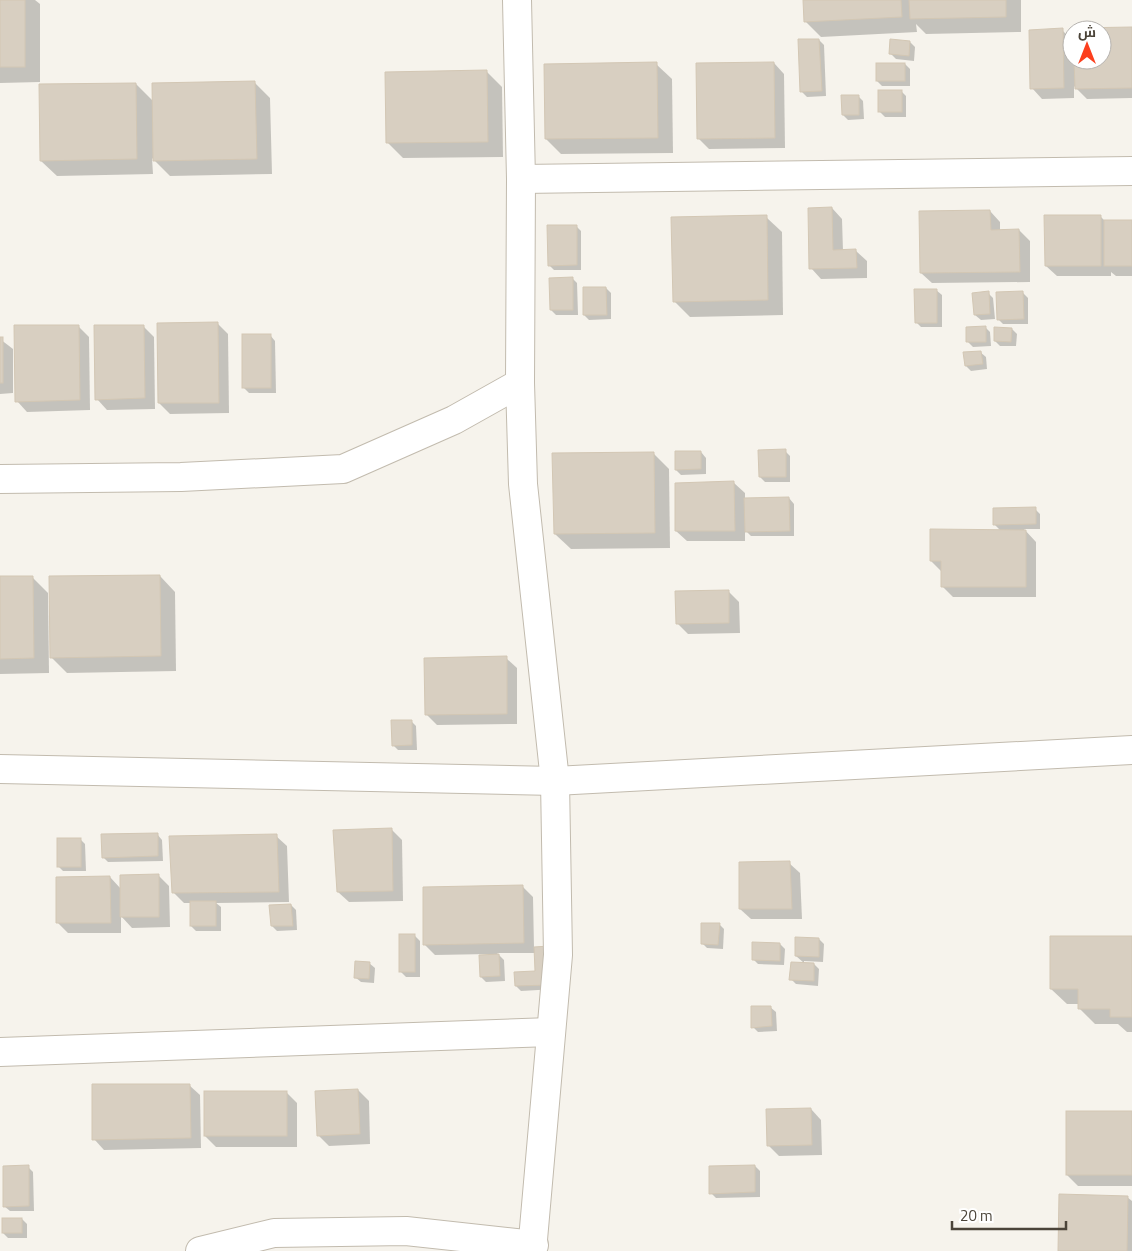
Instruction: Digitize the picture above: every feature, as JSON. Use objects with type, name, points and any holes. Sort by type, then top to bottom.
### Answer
[{"type":"street","points":[[200,1251],[274,1233],[292,1232],[406,1231],[533,1248],[558,955],[555,781],[523,484],[520,383],[521,179],[517,0]]},
{"type":"street","points":[[521,179],[1132,171]]},
{"type":"street","points":[[0,479],[181,477],[343,469],[454,420],[520,383]]},
{"type":"street","points":[[0,769],[555,781],[1132,750]]},
{"type":"street","points":[[0,1052],[551,1032]]},
{"type":"building","points":[[0,0],[25,0],[25,67],[0,67]]},
{"type":"building","points":[[803,0],[901,0],[902,17],[804,22]]},
{"type":"building","points":[[909,0],[1006,0],[1006,17],[910,19]]},
{"type":"building","points":[[1112,27],[1132,27],[1132,88],[1075,89],[1074,70],[1112,70]]},
{"type":"building","points":[[1062,28],[1064,88],[1030,89],[1029,30]]},
{"type":"building","points":[[798,39],[819,39],[822,91],[800,92]]},
{"type":"building","points":[[890,39],[910,41],[909,56],[889,54]]},
{"type":"building","points":[[657,62],[658,138],[545,139],[544,64]]},
{"type":"building","points":[[774,62],[775,138],[697,139],[696,63]]},
{"type":"building","points":[[876,63],[905,63],[905,81],[876,81]]},
{"type":"building","points":[[487,70],[488,142],[386,143],[385,72]]},
{"type":"building","points":[[255,81],[257,159],[153,161],[152,83]]},
{"type":"building","points":[[136,83],[137,159],[40,161],[39,84]]},
{"type":"building","points":[[878,90],[902,90],[902,112],[878,112]]},
{"type":"building","points":[[841,95],[859,95],[859,115],[842,115]]},
{"type":"building","points":[[832,207],[833,250],[856,249],[857,268],[809,269],[808,208]]},
{"type":"building","points":[[990,210],[991,230],[1019,229],[1020,272],[920,273],[919,211]]},
{"type":"building","points":[[767,215],[768,300],[673,302],[671,217]]},
{"type":"building","points":[[1044,215],[1101,215],[1101,266],[1045,266]]},
{"type":"building","points":[[1104,220],[1132,220],[1132,266],[1104,266]]},
{"type":"building","points":[[547,225],[577,225],[577,265],[548,266]]},
{"type":"building","points":[[573,277],[573,310],[550,310],[549,278]]},
{"type":"building","points":[[583,287],[606,287],[607,315],[583,315]]},
{"type":"building","points":[[914,289],[937,289],[937,323],[915,323]]},
{"type":"building","points":[[989,291],[990,314],[974,315],[972,293]]},
{"type":"building","points":[[1023,291],[1024,319],[997,320],[996,292]]},
{"type":"building","points":[[218,322],[219,403],[158,403],[157,323]]},
{"type":"building","points":[[14,325],[79,325],[80,400],[15,402]]},
{"type":"building","points":[[94,325],[144,325],[145,398],[95,400]]},
{"type":"building","points":[[986,326],[986,342],[966,342],[966,327]]},
{"type":"building","points":[[994,327],[1012,328],[1011,342],[994,341]]},
{"type":"building","points":[[242,334],[271,334],[271,388],[242,388]]},
{"type":"building","points":[[0,337],[3,337],[3,383],[0,383]]},
{"type":"building","points":[[981,351],[983,364],[965,366],[963,352]]},
{"type":"building","points":[[786,449],[786,477],[759,477],[758,450]]},
{"type":"building","points":[[675,451],[701,451],[701,469],[675,470]]},
{"type":"building","points":[[654,452],[655,533],[554,534],[552,453]]},
{"type":"building","points":[[734,481],[735,531],[675,531],[675,483]]},
{"type":"building","points":[[789,497],[790,531],[745,532],[744,498]]},
{"type":"building","points":[[1036,507],[1036,524],[993,525],[993,508]]},
{"type":"building","points":[[930,529],[1026,530],[1026,587],[941,587],[941,561],[930,561]]},
{"type":"building","points":[[160,575],[161,656],[50,658],[49,576]]},
{"type":"building","points":[[0,576],[33,576],[34,658],[0,659]]},
{"type":"building","points":[[729,590],[729,623],[676,624],[675,591]]},
{"type":"building","points":[[507,656],[507,714],[425,715],[424,658]]},
{"type":"building","points":[[391,720],[412,720],[412,745],[392,746]]},
{"type":"building","points":[[392,828],[393,891],[337,892],[333,830]]},
{"type":"building","points":[[158,833],[158,856],[102,858],[101,834]]},
{"type":"building","points":[[277,834],[279,892],[172,893],[169,836]]},
{"type":"building","points":[[57,838],[81,838],[81,867],[57,867]]},
{"type":"building","points":[[790,861],[792,909],[739,909],[739,862]]},
{"type":"building","points":[[159,874],[159,917],[120,917],[120,875]]},
{"type":"building","points":[[110,876],[111,923],[56,923],[56,877]]},
{"type":"building","points":[[523,885],[524,943],[423,945],[423,887]]},
{"type":"building","points":[[190,901],[216,901],[216,926],[190,926]]},
{"type":"building","points":[[291,904],[293,926],[271,926],[269,905]]},
{"type":"building","points":[[701,923],[720,923],[718,945],[701,944]]},
{"type":"building","points":[[399,934],[415,934],[415,972],[399,972]]},
{"type":"building","points":[[1050,936],[1132,936],[1132,1017],[1110,1017],[1110,1009],[1078,1009],[1078,989],[1050,989]]},
{"type":"building","points":[[795,937],[819,938],[819,957],[795,956]]},
{"type":"building","points":[[752,942],[780,943],[780,961],[752,960]]},
{"type":"building","points":[[549,946],[551,985],[515,986],[514,972],[535,971],[534,947]]},
{"type":"building","points":[[499,954],[500,976],[480,977],[479,955]]},
{"type":"building","points":[[355,961],[370,962],[369,979],[354,978]]},
{"type":"building","points":[[791,962],[814,963],[814,981],[789,980]]},
{"type":"building","points":[[751,1006],[771,1006],[772,1026],[751,1028]]},
{"type":"building","points":[[92,1084],[190,1084],[191,1138],[92,1140]]},
{"type":"building","points":[[358,1089],[360,1134],[317,1136],[315,1091]]},
{"type":"building","points":[[204,1091],[287,1091],[287,1136],[204,1136]]},
{"type":"building","points":[[811,1108],[812,1145],[767,1146],[766,1109]]},
{"type":"building","points":[[1066,1111],[1132,1111],[1132,1175],[1066,1175]]},
{"type":"building","points":[[29,1165],[29,1206],[3,1207],[3,1166]]},
{"type":"building","points":[[755,1165],[755,1192],[709,1194],[709,1166]]},
{"type":"building","points":[[1059,1194],[1128,1196],[1127,1251],[1058,1251]]},
{"type":"building","points":[[2,1218],[22,1218],[22,1233],[2,1233]]}]
